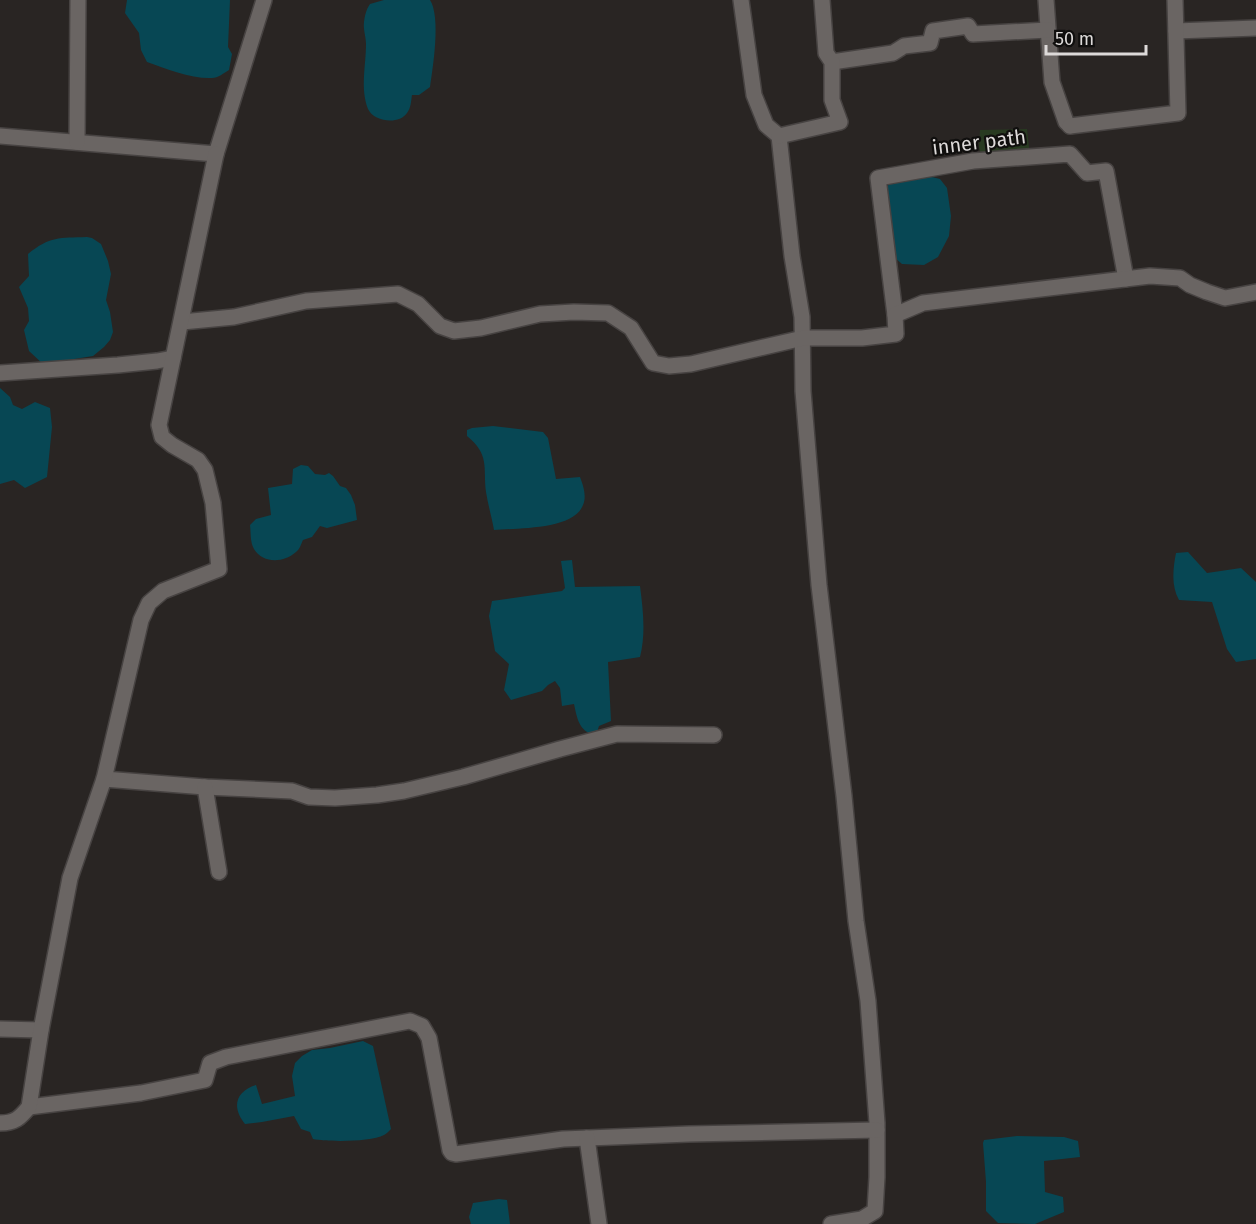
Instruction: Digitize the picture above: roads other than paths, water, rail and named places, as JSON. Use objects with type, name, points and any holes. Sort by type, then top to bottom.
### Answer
[{"type":"street","points":[[77,142],[78,0]]},
{"type":"street","points":[[0,1123],[9,1123],[20,1117],[28,1107],[70,878],[104,779],[141,620],[149,603],[163,591],[219,569],[213,503],[205,470],[198,460],[162,437],[159,425],[216,154],[264,0]]},
{"type":"street","points":[[741,0],[754,95],[766,125],[778,136],[802,317],[803,391],[813,518],[856,921],[868,1001],[876,1101],[878,1177],[875,1211],[862,1219],[831,1224]]},
{"type":"street","points":[[778,136],[840,122],[832,100],[832,62],[826,53],[822,0]]},
{"type":"street","points":[[1046,0],[1052,82],[1066,122],[1070,126],[1070,154],[1087,173],[1106,171],[1126,279]]},
{"type":"street","points":[[1070,126],[1178,113],[1175,0]]},
{"type":"street","points":[[832,62],[893,53],[904,46],[930,43],[933,31],[968,26],[973,34],[1048,30]]},
{"type":"street","points":[[1176,31],[1256,28]]},
{"type":"street","points":[[0,136],[216,154]]},
{"type":"street","name":"inner path","points":[[895,315],[878,178],[973,161],[1070,154]]},
{"type":"street","points":[[182,322],[234,318],[306,302],[398,294],[418,304],[440,326],[454,331],[481,328],[540,314],[608,313],[631,328],[653,363],[669,366],[691,364],[803,338],[862,338],[896,334],[895,315],[923,303],[1150,276],[1180,278],[1190,285],[1225,298],[1256,292]]},
{"type":"street","points":[[0,373],[118,365],[173,358]]},
{"type":"street","points":[[104,779],[292,791],[309,796],[335,798],[377,795],[463,777],[560,748],[617,734],[714,735]]},
{"type":"street","points":[[205,787],[219,872]]},
{"type":"street","points":[[28,1107],[141,1093],[205,1080],[210,1063],[226,1057],[410,1021],[422,1026],[429,1038],[452,1153],[456,1154],[587,1138],[877,1130]]},
{"type":"street","points":[[0,1029],[41,1030]]},
{"type":"street","points":[[587,1138],[599,1224]]},
{"type":"water","points":[[127,0],[230,0],[228,47],[232,54],[229,70],[216,77],[204,78],[179,73],[147,62],[141,50],[139,33],[125,13]]},
{"type":"water","points":[[384,0],[430,0],[436,30],[430,87],[419,95],[412,95],[407,113],[393,120],[381,119],[371,113],[364,93],[365,17],[370,4]]},
{"type":"water","points":[[924,175],[940,179],[947,188],[951,216],[949,236],[938,257],[924,265],[902,264],[894,257],[886,189],[890,182]]},
{"type":"water","points":[[87,237],[101,244],[108,261],[111,274],[106,300],[113,332],[110,340],[93,356],[43,364],[29,351],[24,330],[29,321],[28,308],[19,287],[29,276],[28,254],[55,239]]},
{"type":"water","points":[[0,388],[10,397],[13,405],[22,409],[35,402],[50,408],[52,427],[47,477],[25,488],[14,480],[0,484]]},
{"type":"water","points":[[493,426],[543,432],[548,438],[556,479],[580,477],[585,498],[578,513],[569,519],[544,526],[494,530],[486,492],[482,455],[467,436],[467,430],[472,428]]},
{"type":"water","points":[[301,465],[308,466],[315,474],[329,473],[340,486],[346,488],[355,505],[357,520],[327,528],[320,526],[312,537],[303,540],[291,556],[280,560],[268,559],[254,549],[250,525],[256,519],[271,515],[268,488],[292,484],[293,469]]},
{"type":"water","points":[[1188,552],[1207,573],[1241,568],[1256,582],[1256,659],[1236,662],[1227,649],[1212,602],[1179,600],[1174,583],[1176,553]]},
{"type":"water","points":[[572,560],[575,587],[640,586],[643,630],[640,657],[608,662],[611,721],[599,726],[594,735],[582,727],[574,704],[562,706],[560,688],[555,681],[542,691],[511,700],[504,690],[509,664],[495,651],[489,616],[492,601],[562,591],[565,588],[561,561]]},
{"type":"water","points":[[363,1041],[373,1046],[391,1129],[385,1135],[360,1140],[320,1140],[313,1139],[310,1132],[301,1129],[294,1116],[245,1124],[241,1118],[237,1106],[240,1095],[244,1091],[256,1085],[262,1104],[295,1096],[292,1076],[295,1063],[302,1056],[312,1050]]},
{"type":"water","points":[[1017,1136],[1064,1137],[1078,1141],[1080,1157],[1044,1161],[1045,1192],[1063,1197],[1064,1212],[1035,1224],[998,1223],[986,1211],[984,1140]]},
{"type":"water","points":[[507,1200],[510,1224],[471,1224],[469,1217],[473,1203]]}]
